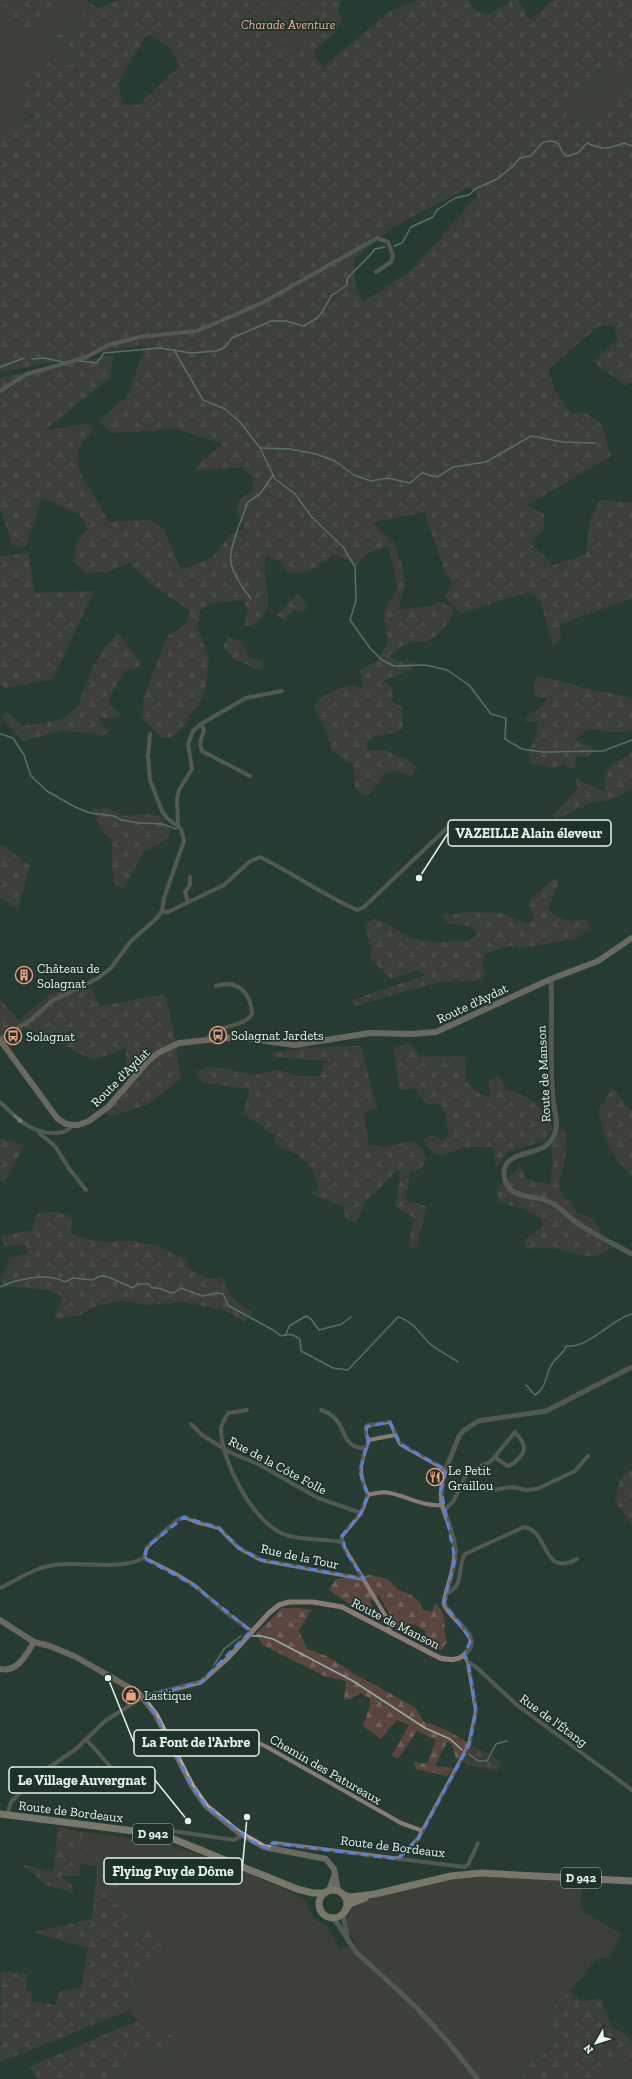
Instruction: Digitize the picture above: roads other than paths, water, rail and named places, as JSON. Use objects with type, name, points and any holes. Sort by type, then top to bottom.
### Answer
[{"type":"main road","name":"Route d'Aydat","points":[[73,1125],[89,1121],[108,1107],[142,1068],[158,1053],[179,1043],[237,1037],[295,1045],[370,1033],[425,1034],[448,1028],[551,979],[598,961],[632,938]]},
{"type":"main road","points":[[0,1039],[54,1114],[63,1122],[73,1125]]},
{"type":"main road","points":[[0,1620],[34,1642],[50,1646],[76,1657],[143,1697],[156,1715],[197,1794],[210,1809],[243,1835],[270,1850],[326,1859],[336,1872],[341,1893],[347,1904],[344,1911],[339,1916],[331,1917],[324,1914],[320,1906],[320,1900],[327,1892],[336,1872]]},
{"type":"main road","points":[[0,1669],[8,1670],[17,1666],[34,1642]]},
{"type":"main road","name":"Route de Bordeaux","points":[[4,1815],[134,1831],[171,1838],[297,1889],[312,1897],[320,1906]]},
{"type":"main road","name":"Route de Bordeaux","points":[[341,1893],[351,1897],[375,1894],[451,1876],[481,1873],[632,1881]]},
{"type":"main road","name":"Route de Bordeaux","points":[[297,1889],[313,1893],[327,1892]]},
{"type":"main road","points":[[327,1892],[341,1893]]},
{"type":"main road","name":"Route de Bordeaux","points":[[344,1911],[350,1904],[375,1894]]},
{"type":"street","points":[[0,391],[27,374],[87,357],[108,345],[140,337],[185,333],[204,328],[262,303],[377,238],[388,242],[394,256],[391,262],[376,272]]},
{"type":"street","points":[[178,826],[176,812],[179,790],[192,769],[188,744],[190,736],[201,724],[246,698],[282,691]]},
{"type":"street","points":[[201,724],[204,730],[200,743],[202,750],[250,776]]},
{"type":"street","points":[[0,1039],[32,1019],[52,1001],[98,978],[110,968],[131,941],[156,919],[162,911],[164,898],[184,840],[182,832],[178,826],[167,818],[157,801],[150,780],[148,756],[150,734]]},
{"type":"street","points":[[162,911],[168,912],[224,885],[249,862],[260,857],[281,867],[332,899],[357,910],[364,907],[449,826]]},
{"type":"street","points":[[188,902],[185,892],[190,886],[190,877]]},
{"type":"street","name":"Route de Manson","points":[[551,979],[551,1084],[557,1126],[548,1145],[531,1153],[516,1157],[508,1163],[505,1169],[504,1177],[511,1190],[517,1194],[548,1201],[579,1224],[632,1254]]},
{"type":"street","points":[[208,1039],[213,1032],[244,1022],[249,1019],[252,1014],[246,992],[242,988],[236,985],[223,984],[216,986]]},
{"type":"street","points":[[0,1102],[18,1119],[39,1132],[55,1146],[68,1167],[86,1190]]},
{"type":"street","points":[[39,1132],[63,1133],[73,1125]]},
{"type":"street","points":[[398,1859],[418,1839],[423,1831],[469,1745],[476,1711],[468,1662],[464,1655],[469,1648],[471,1640],[469,1634],[445,1609],[446,1594],[454,1570],[455,1549],[444,1508],[441,1488],[459,1436],[474,1423],[546,1411],[632,1367]]},
{"type":"street","points":[[247,1410],[228,1413],[221,1428],[228,1463],[248,1500],[270,1524],[280,1532],[291,1536],[342,1542]]},
{"type":"street","points":[[321,1410],[332,1414],[337,1419],[350,1442],[355,1447],[366,1448]]},
{"type":"street","points":[[369,1440],[366,1435],[366,1427],[368,1425],[390,1422],[400,1444],[446,1470]]},
{"type":"street","name":"Rue de la Côte Folle","points":[[191,1424],[202,1434],[224,1448],[258,1464],[318,1498],[361,1513]]},
{"type":"street","points":[[368,1495],[381,1492],[390,1493],[423,1504],[444,1508],[453,1502],[467,1473],[484,1466],[494,1457],[515,1432],[523,1441],[525,1450],[523,1454],[508,1466],[494,1457]]},
{"type":"street","points":[[369,1440],[395,1435]]},
{"type":"street","points":[[369,1440],[360,1472],[360,1479],[368,1495],[361,1513],[342,1536],[342,1542],[388,1620],[390,1632]]},
{"type":"street","points":[[460,1488],[492,1490],[512,1486],[526,1490],[537,1489],[575,1471],[588,1456]]},
{"type":"street","name":"Rue de la Tour","points":[[144,1558],[147,1547],[177,1520],[184,1517],[219,1528],[239,1548],[261,1560],[364,1579]]},
{"type":"street","points":[[446,1594],[460,1580],[462,1558],[465,1554],[524,1527],[530,1528],[535,1532],[552,1559],[557,1563],[569,1564],[577,1560]]},
{"type":"street","points":[[0,1588],[52,1565],[136,1562],[144,1558],[176,1574],[195,1586],[225,1612],[251,1631]]},
{"type":"street","name":"Route de Manson","points":[[143,1697],[201,1682],[227,1658],[268,1613],[279,1605],[298,1601],[342,1607],[440,1658],[454,1660],[464,1655]]},
{"type":"street","name":"Rue de l'Étang","points":[[468,1662],[476,1666],[517,1705],[632,1790]]},
{"type":"street","points":[[4,1815],[11,1802],[38,1775],[72,1752],[108,1718],[143,1697]]},
{"type":"street","name":"Chemin des Patureaux","points":[[217,1732],[243,1736],[267,1746],[402,1823],[423,1831]]},
{"type":"street","points":[[86,1739],[116,1773]]},
{"type":"street","points":[[166,1830],[234,1840],[243,1835]]},
{"type":"street","name":"Route de Bordeaux","points":[[270,1850],[274,1843],[464,1867],[468,1865],[478,1843]]},
{"type":"street","points":[[304,1855],[305,1847]]},
{"type":"street","points":[[344,1911],[349,1942]]},
{"type":"street","points":[[331,1917],[366,1962],[415,2006],[448,2042],[478,2079]]},
{"type":"waterway","points":[[394,246],[402,243],[411,227],[433,217],[437,210],[455,198],[469,195],[475,189],[497,179],[520,158],[531,156],[543,142],[552,141],[558,143],[563,153],[567,156],[578,153],[587,143],[601,148],[614,147],[624,143],[632,146]]},
{"type":"waterway","points":[[80,361],[97,363],[104,353],[160,348],[191,353],[216,351],[224,348],[232,338],[271,321],[286,321],[304,326],[317,318],[323,311],[331,296],[347,285],[347,279],[375,249],[385,247]]},
{"type":"waterway","points":[[174,350],[203,400],[225,409],[240,422],[260,448],[275,479],[295,494],[311,516],[344,548],[355,567],[356,601],[350,620],[370,648],[382,660],[394,666],[425,665],[447,670],[469,685],[491,714],[506,718],[505,739],[522,749],[543,752],[603,751],[632,740]]},
{"type":"waterway","points":[[0,367],[24,358]]},
{"type":"waterway","points":[[32,359],[44,358],[63,362]]},
{"type":"waterway","points":[[260,448],[290,449],[316,454],[335,461],[354,475],[371,481],[387,478],[410,483],[422,473],[437,477],[453,467],[486,462],[531,436],[563,442],[595,443]]},
{"type":"waterway","points":[[251,599],[239,582],[232,568],[232,550],[236,532],[248,502],[260,494],[273,475]]},
{"type":"waterway","points":[[0,734],[13,738],[24,755],[31,776],[47,791],[75,807],[90,813],[114,816],[121,820],[162,824],[176,829]]},
{"type":"waterway","points":[[0,1287],[23,1279],[41,1277],[50,1277],[65,1282],[73,1278],[92,1280],[100,1276],[108,1277],[133,1288],[138,1284],[149,1284],[152,1288],[158,1288],[171,1293],[174,1293],[181,1288],[202,1296],[218,1293],[223,1294],[229,1306],[281,1336],[291,1335],[298,1338],[300,1340],[301,1351],[333,1368],[348,1370],[398,1317],[407,1321],[419,1331],[429,1343],[458,1362]]},
{"type":"waterway","points":[[526,1385],[535,1395],[542,1389],[552,1364],[564,1351],[566,1346],[575,1346],[583,1343],[624,1317],[632,1314]]},
{"type":"waterway","points":[[286,1335],[289,1326],[306,1316],[311,1319],[319,1330],[342,1324],[351,1317]]},
{"type":"waterway","points":[[214,1665],[224,1649],[241,1636]]},
{"type":"waterway","points":[[252,1636],[261,1636],[273,1639],[353,1681],[425,1728],[450,1739],[462,1750]]},
{"type":"waterway","points":[[469,1754],[478,1761],[487,1761],[496,1744],[507,1741]]},
{"type":"place","name":"VAZEILLE Alain éleveur","points":[[419,878]]},
{"type":"place","name":"Château de Solagnat","points":[[24,975]]},
{"type":"place","name":"Solagnat Jardets","points":[[218,1035]]},
{"type":"place","name":"Solagnat","points":[[13,1036]]},
{"type":"place","name":"Le Petit Graillou","points":[[435,1477]]},
{"type":"place","name":"La Font de l'Arbre","points":[[108,1678]]},
{"type":"place","name":"Lastique","points":[[131,1695]]},
{"type":"place","name":"Flying Puy de Dôme","points":[[247,1817]]},
{"type":"place","name":"Le Village Auvergnat","points":[[188,1821]]},
{"type":"park label","name":"Charade Aventure","points":[[288,24]]}]
